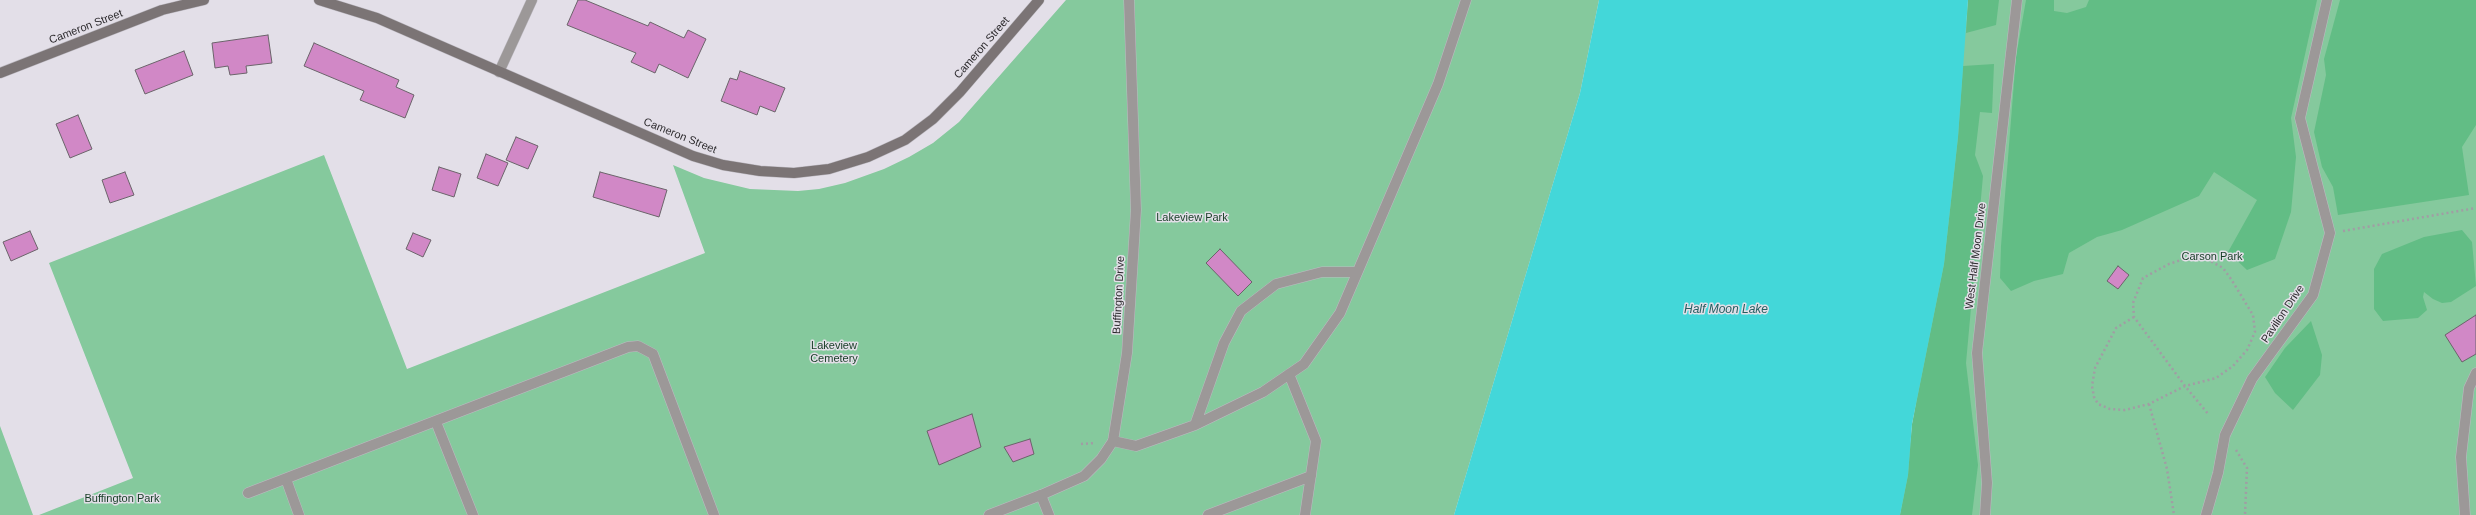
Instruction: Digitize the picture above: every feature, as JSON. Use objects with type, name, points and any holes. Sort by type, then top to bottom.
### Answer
[{"type":"main road","name":"Cameron Street","points":[[0,73],[162,10],[204,0]]},
{"type":"main road","name":"Cameron Street","points":[[319,0],[377,18],[693,156],[723,165],[760,172],[794,173],[829,169],[868,158],[905,140],[933,119],[960,92],[1039,0]]},
{"type":"street","points":[[499,72],[532,0]]},
{"type":"street","name":"Buffington Drive","points":[[989,515],[1041,496],[1084,476],[1101,459],[1114,441],[1127,353],[1136,210],[1129,0]]},
{"type":"street","points":[[1114,441],[1136,446],[1195,425],[1263,392],[1304,364],[1340,313],[1438,84],[1466,0]]},
{"type":"street","name":"West Half Moon Drive","points":[[1985,515],[1987,483],[1978,353],[2017,0]]},
{"type":"street","name":"Pavilion Drive","points":[[2206,515],[2218,473],[2225,434],[2252,379],[2313,295],[2330,233],[2300,118],[2327,0]]},
{"type":"street","points":[[1195,425],[1224,343],[1241,311],[1276,284],[1322,272],[1357,272]]},
{"type":"street","points":[[248,493],[628,347],[638,346],[654,354],[714,515]]},
{"type":"street","points":[[2465,515],[2461,458],[2469,388],[2476,373]]},
{"type":"street","points":[[1289,374],[1316,441],[1305,515]]},
{"type":"street","points":[[436,422],[473,515]]},
{"type":"street","points":[[1208,515],[1311,476]]},
{"type":"street","points":[[286,479],[299,515]]},
{"type":"street","points":[[1041,496],[1048,515]]},
{"type":"path","points":[[2330,233],[2388,225],[2476,208]]},
{"type":"path","points":[[2134,317],[2116,328],[2095,368],[2092,386],[2094,397],[2098,404],[2110,409],[2125,410],[2149,404],[2185,386],[2216,378],[2233,366],[2247,350],[2255,332],[2253,315],[2223,268],[2207,259],[2184,259],[2169,264],[2143,278],[2133,303],[2134,317],[2185,386],[2210,415]]},
{"type":"path","points":[[2149,404],[2167,469],[2174,515]]},
{"type":"path","points":[[2234,446],[2247,468],[2245,515]]},
{"type":"green space","points":[[1066,0],[1599,0],[1580,93],[1454,515],[39,515],[133,478],[49,263],[324,155],[407,369],[705,253],[673,165],[704,178],[750,189],[798,191],[819,189],[845,183],[884,169],[909,157],[933,143],[959,122]]},
{"type":"green space","name":"Carson Park","points":[[1968,0],[2476,0],[2476,515],[1900,515],[1960,89]]},
{"type":"green space","points":[[1968,0],[1999,0],[1996,25],[1966,33]]},
{"type":"green space","points":[[2026,0],[2054,0],[2054,11],[2067,13],[2086,7],[2089,0],[2317,0],[2291,118],[2296,157],[2291,212],[2275,259],[2247,270],[2228,252],[2257,200],[2214,172],[2199,196],[2122,230],[2097,237],[2069,253],[2063,274],[2034,281],[2011,291],[2000,278],[2001,246],[2016,57]]},
{"type":"green space","points":[[2340,0],[2476,0],[2476,125],[2462,147],[2469,195],[2338,215],[2333,187],[2322,167],[2314,132],[2326,75],[2324,59]]},
{"type":"green space","points":[[1994,64],[1992,113],[1980,112],[1975,155],[1983,176],[1966,363],[1978,465],[1972,515],[1900,515],[1908,475],[1912,424],[1944,264],[1958,137],[1963,66]]},
{"type":"green space","points":[[2462,230],[2472,242],[2476,286],[2451,302],[2442,303],[2433,299],[2424,292],[2423,297],[2427,310],[2418,318],[2383,321],[2374,309],[2374,269],[2382,254],[2424,237]]},
{"type":"green space","points":[[2311,321],[2322,355],[2320,375],[2293,410],[2275,393],[2265,377],[2285,348]]},
{"type":"green space","points":[[0,426],[33,515],[0,515]]},
{"type":"water","name":"Half Moon Lake","points":[[1599,0],[1968,0],[1958,137],[1944,264],[1912,424],[1908,475],[1900,515],[1454,515],[1580,93]]},
{"type":"building","points":[[578,0],[585,0],[648,26],[650,22],[684,38],[688,30],[706,39],[688,78],[659,64],[655,73],[631,62],[636,53],[567,25]]},
{"type":"building","points":[[268,35],[272,63],[246,66],[247,73],[230,75],[228,66],[215,68],[212,43]]},
{"type":"building","points":[[314,43],[399,80],[396,87],[414,95],[405,118],[360,100],[364,91],[304,66]]},
{"type":"building","points":[[184,51],[193,75],[145,94],[135,70]]},
{"type":"building","points":[[740,71],[785,88],[775,112],[760,106],[757,115],[721,101],[730,78],[737,80]]},
{"type":"building","points":[[78,115],[92,149],[70,158],[56,124]]},
{"type":"building","points":[[516,137],[538,146],[528,169],[506,160]]},
{"type":"building","points":[[486,154],[508,163],[498,186],[477,178]]},
{"type":"building","points":[[439,167],[461,174],[454,197],[432,190]]},
{"type":"building","points":[[125,172],[134,195],[110,203],[102,180]]},
{"type":"building","points":[[600,172],[667,190],[659,217],[593,197]]},
{"type":"building","points":[[30,231],[38,249],[11,261],[3,242]]},
{"type":"building","points":[[413,233],[431,240],[423,257],[406,249]]},
{"type":"building","points":[[1220,249],[1252,282],[1238,296],[1206,263]]},
{"type":"building","points":[[2118,266],[2129,275],[2118,289],[2107,281]]},
{"type":"building","points":[[2476,315],[2476,354],[2462,362],[2445,335]]},
{"type":"building","points":[[972,414],[981,447],[939,465],[927,431]]},
{"type":"building","points":[[1030,439],[1034,454],[1013,462],[1004,447]]},
{"type":"park label","name":"Lakeview Park","points":[[1192,218]]},
{"type":"park label","name":"Lakeview Cemetery","points":[[834,352]]},
{"type":"park label","name":"Buffington Park","points":[[122,499]]}]
